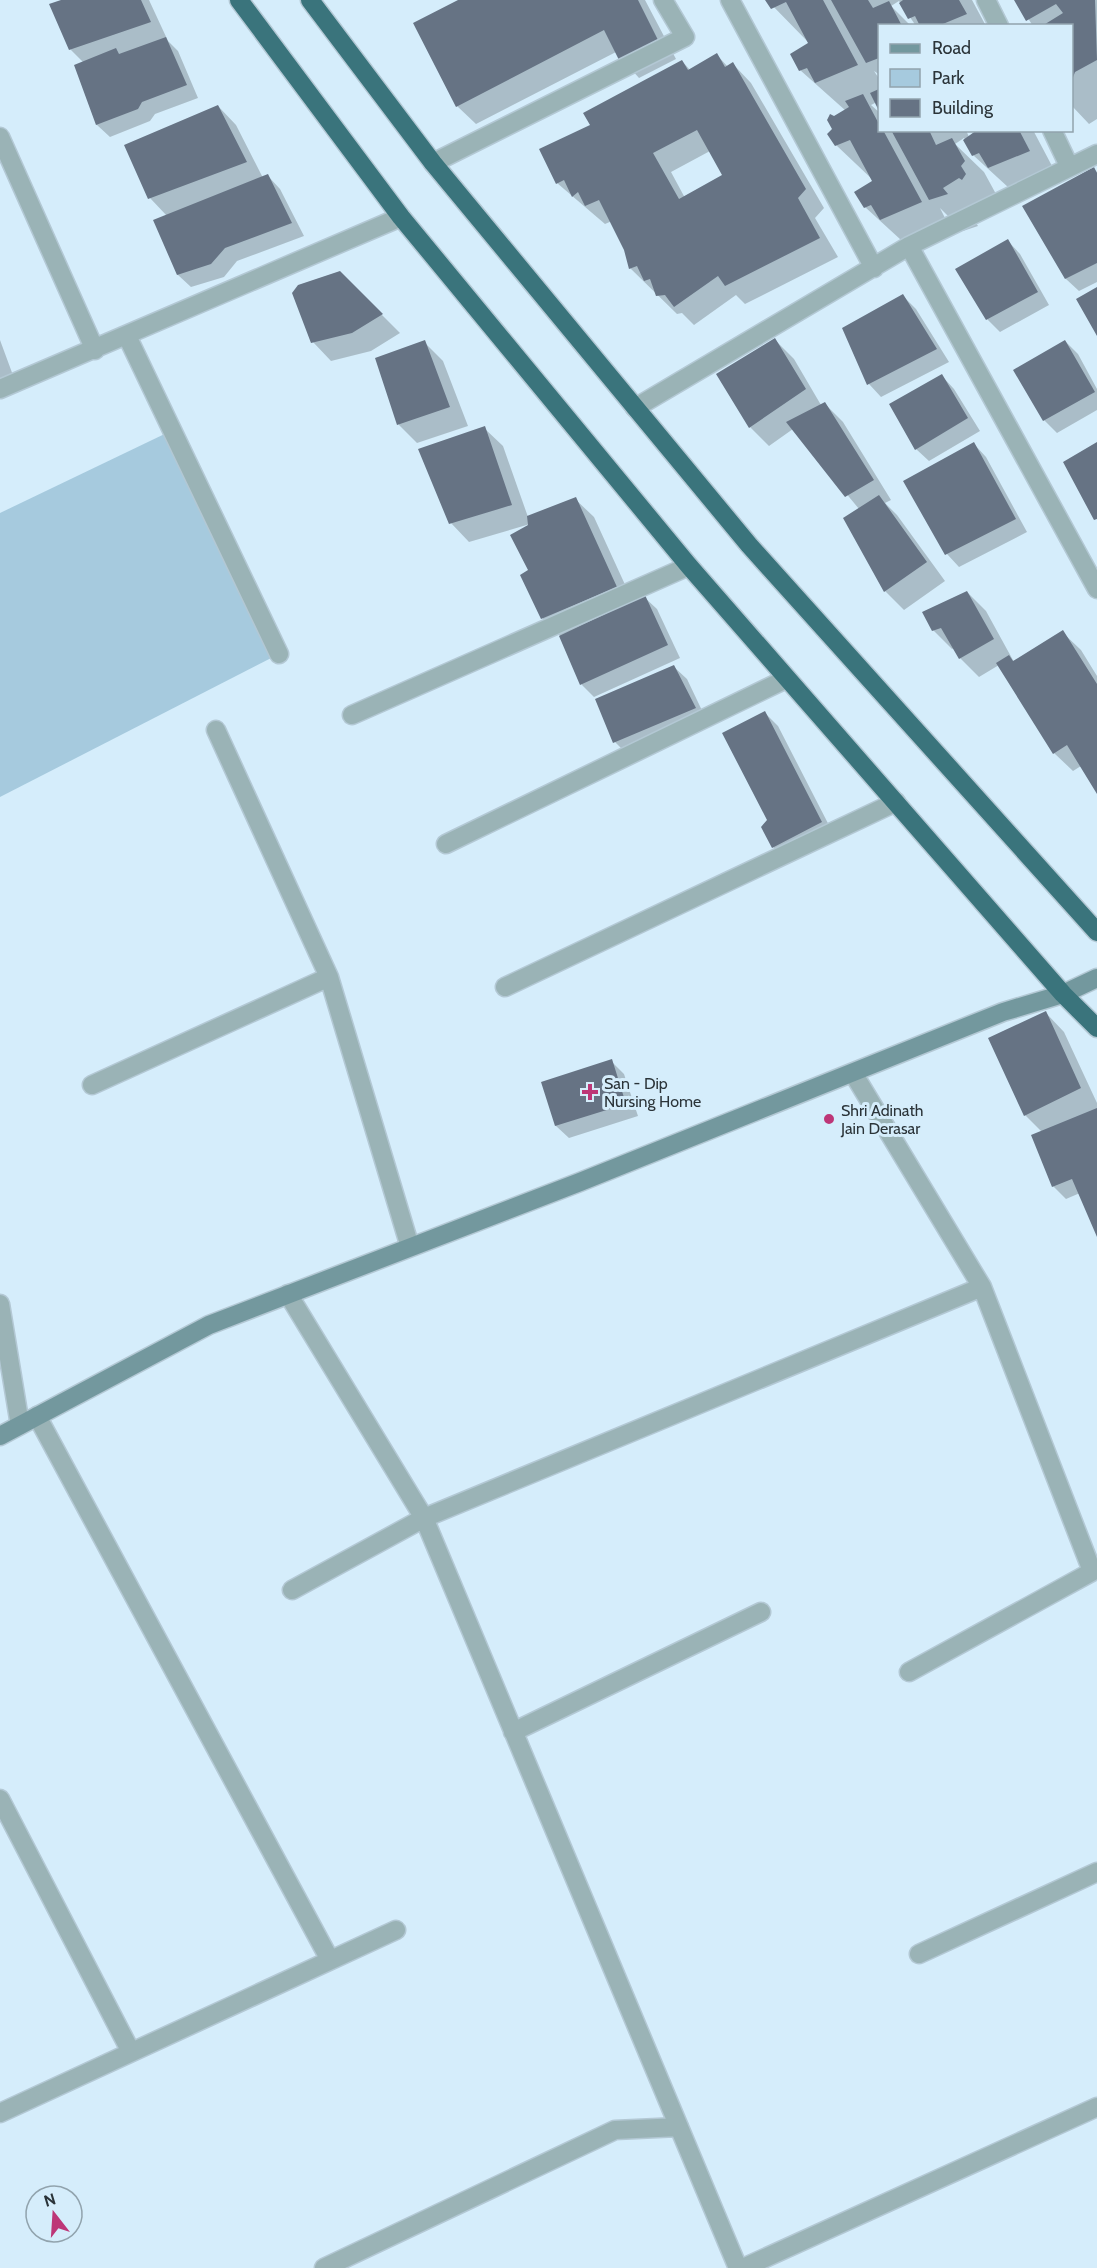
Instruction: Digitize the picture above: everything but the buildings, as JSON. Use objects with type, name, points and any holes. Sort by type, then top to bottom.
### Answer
[{"type":"highway","points":[[239,0],[401,217],[689,566],[1063,994],[1097,1028]]},
{"type":"highway","points":[[310,0],[433,163],[749,545],[1097,932]]},
{"type":"street","points":[[433,163],[685,37],[663,0]]},
{"type":"street","points":[[730,0],[874,268]]},
{"type":"street","points":[[986,0],[998,24]]},
{"type":"street","points":[[1053,132],[1069,166]]},
{"type":"street","points":[[0,137],[95,350]]},
{"type":"street","points":[[635,408],[909,246],[1097,154]]},
{"type":"street","points":[[0,389],[401,217]]},
{"type":"street","points":[[909,246],[1097,589]]},
{"type":"street","points":[[127,336],[279,654]]},
{"type":"street","points":[[352,716],[689,566]]},
{"type":"street","points":[[446,844],[786,679]]},
{"type":"street","points":[[216,730],[329,977],[410,1247]]},
{"type":"street","points":[[505,987],[896,802]]},
{"type":"street","points":[[92,1085],[329,977]]},
{"type":"street","points":[[0,1436],[209,1325],[1003,1012],[1063,994],[1097,978]]},
{"type":"street","points":[[853,1073],[982,1287],[1095,1570],[909,1672]]},
{"type":"street","points":[[292,1590],[424,1518],[982,1287]]},
{"type":"street","points":[[288,1294],[424,1518],[738,2268]]},
{"type":"street","points":[[0,1304],[20,1425]]},
{"type":"street","points":[[37,1416],[330,1960]]},
{"type":"street","points":[[513,1732],[761,1612]]},
{"type":"street","points":[[0,1798],[132,2052]]},
{"type":"street","points":[[919,1954],[1097,1872]]},
{"type":"street","points":[[0,2113],[396,1930]]},
{"type":"street","points":[[743,2268],[1097,2107]]},
{"type":"street","points":[[324,2268],[615,2130],[679,2127]]},
{"type":"green space","points":[[175,429],[279,654],[0,797],[0,513]]},
{"type":"place","name":"San - Dip Nursing Home","points":[[590,1092]]},
{"type":"place","name":"Shri Adinath Jain Derasar","points":[[829,1119]]}]
